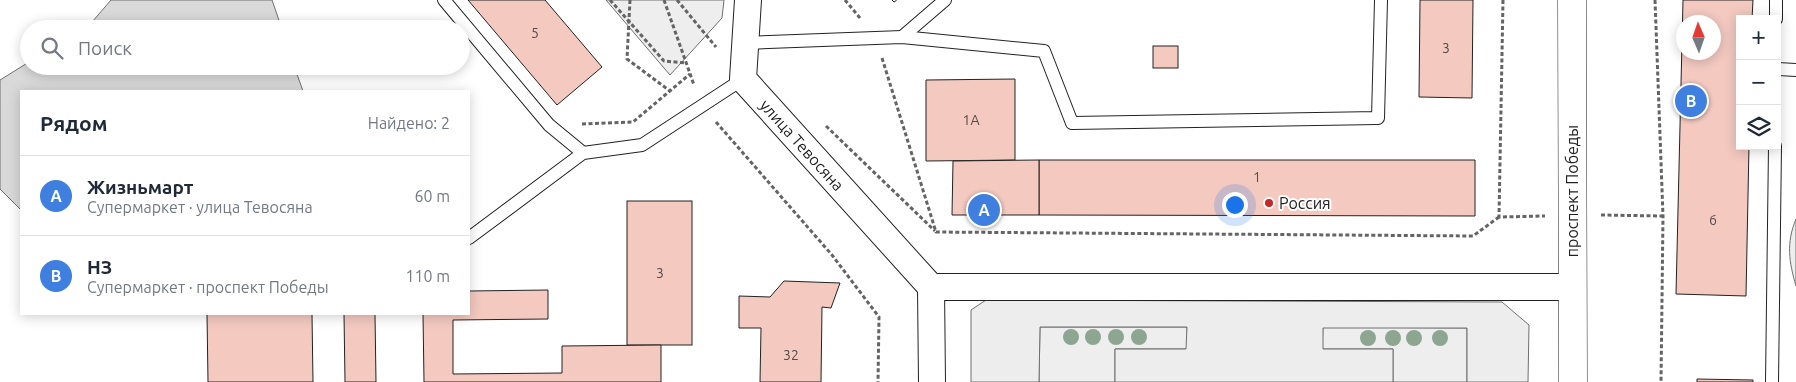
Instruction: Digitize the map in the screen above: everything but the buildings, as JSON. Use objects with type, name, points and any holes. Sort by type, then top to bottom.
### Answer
[{"type":"main road","name":"проспект Победы","points":[[1572,0],[1572,382]]},
{"type":"street","points":[[743,79],[748,0]]},
{"type":"street","name":"улица Тевосяна","points":[[743,79],[931,287]]},
{"type":"street","points":[[932,382],[931,287],[1572,287]]},
{"type":"lane","points":[[444,0],[461,20]]},
{"type":"lane","points":[[902,37],[945,0]]},
{"type":"lane","points":[[745,43],[902,37],[1044,52],[1072,123],[1378,118],[1381,0]]},
{"type":"lane","points":[[1776,0],[1776,15]]},
{"type":"lane","points":[[470,31],[549,125],[583,153]]},
{"type":"lane","points":[[1781,69],[1796,70]]},
{"type":"lane","points":[[470,237],[583,153],[642,145],[743,79]]},
{"type":"lane","points":[[1772,382],[1775,150]]},
{"type":"path","points":[[610,0],[664,61],[686,62]]},
{"type":"path","points":[[630,0],[627,59],[670,91]]},
{"type":"path","points":[[664,0],[702,106],[832,255],[880,317],[878,382]]},
{"type":"path","points":[[677,0],[743,79]]},
{"type":"path","points":[[846,0],[876,38],[936,232],[1473,236],[1499,217],[1573,215],[1663,216]]},
{"type":"path","points":[[1499,217],[1503,0]]},
{"type":"path","points":[[1655,0],[1663,216],[1660,382]]},
{"type":"path","points":[[549,125],[633,122],[690,74]]},
{"type":"shaded area","points":[[111,0],[272,0],[279,20],[94,20]]},
{"type":"shaded area","points":[[606,0],[724,0],[722,18],[670,75]]},
{"type":"shaded area","points":[[20,68],[20,75],[297,75],[303,90],[20,90],[20,209],[0,189],[0,80]]},
{"type":"shaded area","points":[[1796,219],[1796,286],[1792,269],[1790,244]]},
{"type":"shaded area","points":[[986,300],[1502,302],[1529,325],[1528,382],[1467,382],[1467,328],[1323,328],[1323,349],[1393,349],[1393,382],[1115,382],[1115,349],[1186,349],[1187,327],[1040,327],[1039,382],[971,382],[971,310]]},
{"type":"shaded area","points":[[1040,327],[1187,327],[1187,349],[1115,349],[1115,382],[1039,382]]},
{"type":"shaded area","points":[[1323,327],[1467,328],[1467,382],[1393,382],[1393,349],[1322,349]]},
{"type":"fence","points":[[892,0],[894,2],[897,0]]},
{"type":"place","name":"НЗ","points":[[1691,101]]},
{"type":"place","name":"Россия","points":[[1269,203]]},
{"type":"place","name":"Жизньмарт","points":[[984,210]]}]
